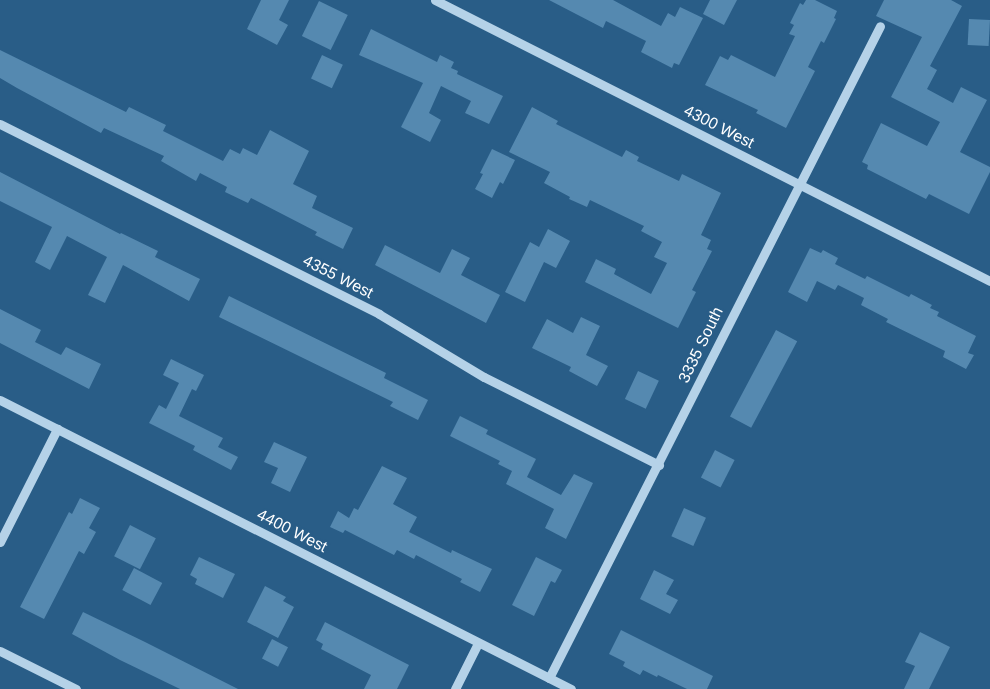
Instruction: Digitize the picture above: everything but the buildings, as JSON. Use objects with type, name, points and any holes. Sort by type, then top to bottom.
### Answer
[{"type":"street","name":"4300 West","points":[[435,0],[990,281]]},
{"type":"street","name":"3335 South","points":[[549,678],[659,465],[798,184],[880,26]]},
{"type":"street","name":"4355 West","points":[[0,124],[379,314],[484,377],[659,465]]},
{"type":"street","name":"4400 West","points":[[0,400],[570,689]]},
{"type":"street","points":[[0,542],[57,429]]},
{"type":"street","points":[[455,689],[478,643]]},
{"type":"street","points":[[0,651],[76,689]]}]
